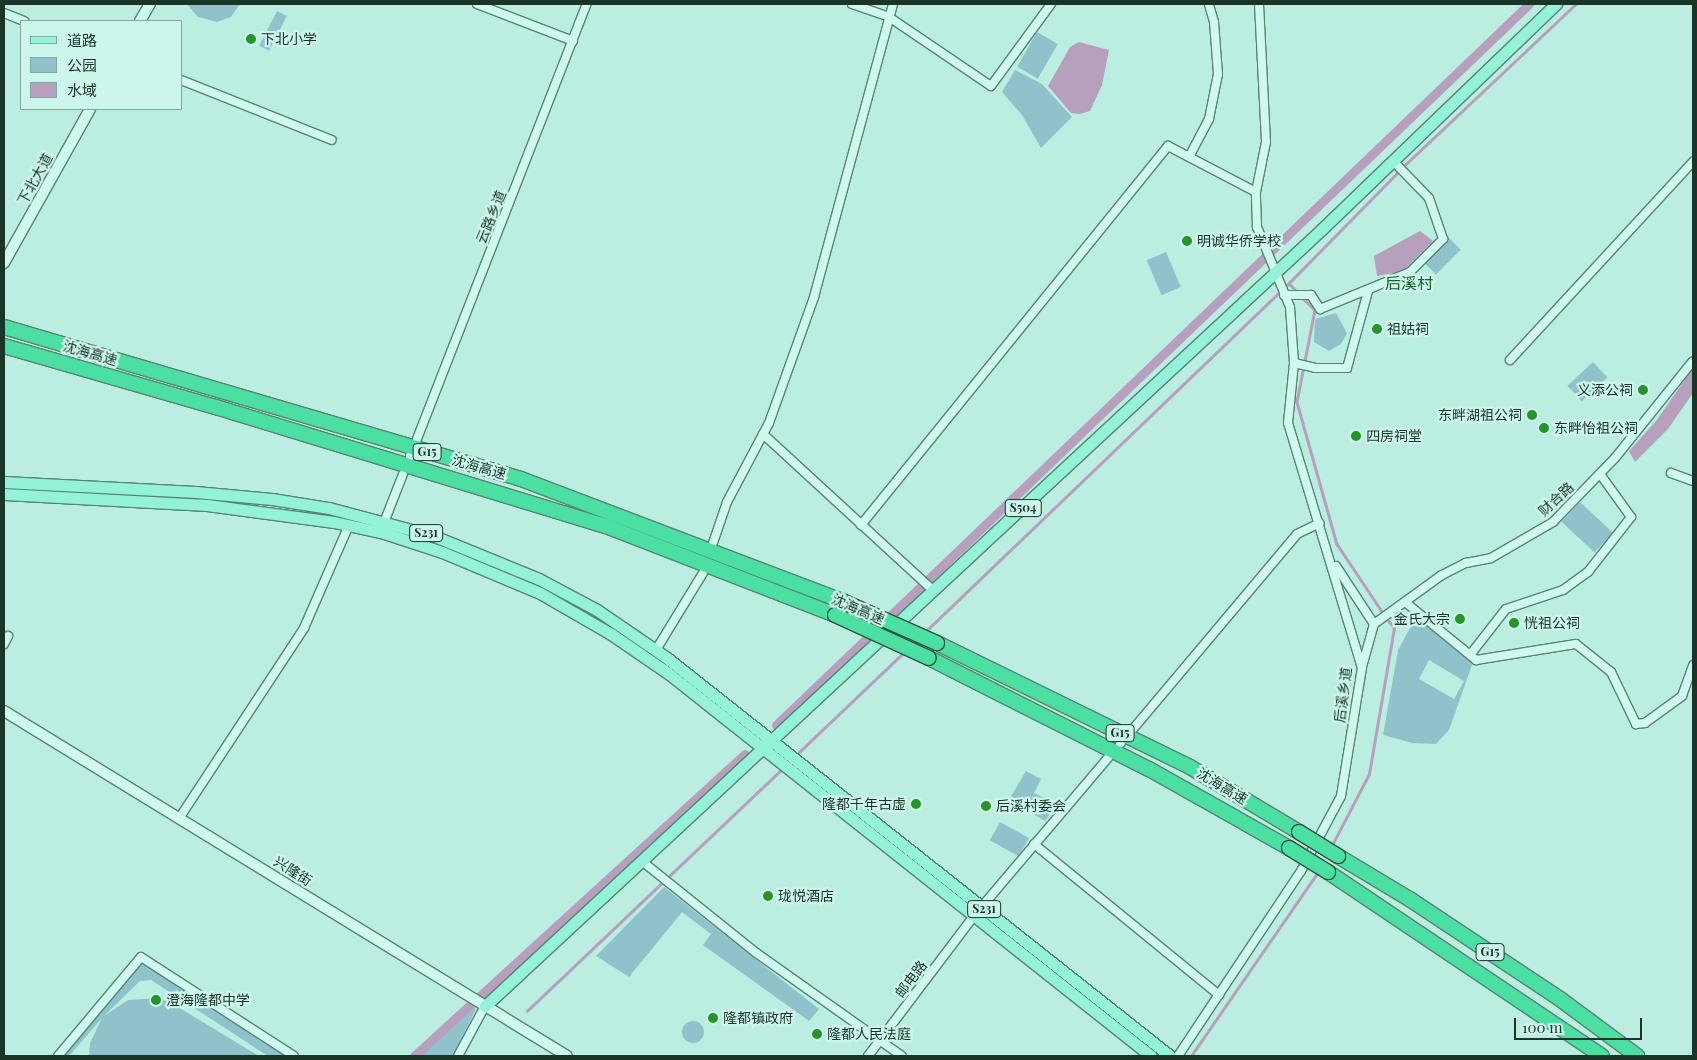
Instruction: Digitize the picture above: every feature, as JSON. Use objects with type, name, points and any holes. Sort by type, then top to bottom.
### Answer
[{"type":"highway","name":"沈海高速","points":[[4,327],[521,479],[842,601],[936,643],[1190,767],[1411,900],[1560,999],[1637,1056]]},
{"type":"highway","name":"沈海高速","points":[[4,346],[216,407],[611,528],[835,615],[929,658],[1149,769],[1290,848],[1602,1056]]},
{"type":"main road","name":"S504","points":[[485,1006],[643,862],[933,591],[1276,277],[1556,4]]},
{"type":"main road","name":"S231","points":[[4,482],[272,499],[385,520],[494,558],[539,579],[597,610],[656,650],[768,746]]},
{"type":"main road","name":"S231","points":[[4,494],[207,505],[284,513],[350,526],[442,552],[540,593],[644,656],[768,746],[981,907],[1170,1056]]},
{"type":"main road","name":"S231","points":[[789,762],[973,917],[1151,1056]]},
{"type":"street","points":[[141,20],[150,4]]},
{"type":"street","points":[[477,4],[498,7],[573,41]]},
{"type":"street","name":"云路乡道","points":[[417,439],[586,4]]},
{"type":"street","points":[[852,4],[889,17],[991,86],[1051,4]]},
{"type":"street","points":[[713,542],[727,502],[763,434],[814,297],[893,4]]},
{"type":"street","points":[[1189,157],[1209,119],[1218,74],[1214,22],[1209,4]]},
{"type":"street","name":"后溪乡道","points":[[1178,1056],[1301,871],[1340,796],[1362,668],[1331,558],[1288,423],[1301,365],[1290,307],[1256,226],[1256,192],[1266,142],[1259,4]]},
{"type":"street","points":[[4,13],[22,20]]},
{"type":"street","points":[[182,80],[332,140]]},
{"type":"street","name":"下北大道","points":[[4,262],[89,110]]},
{"type":"street","points":[[861,525],[1168,146],[1256,192]]},
{"type":"street","points":[[1510,360],[1693,162]]},
{"type":"street","points":[[1284,295],[1311,296],[1320,309],[1368,291],[1410,272],[1443,239],[1429,198],[1395,163]]},
{"type":"street","points":[[1301,365],[1347,368],[1368,291]]},
{"type":"street","name":"财合路","points":[[1374,624],[1442,574],[1466,563],[1492,558],[1553,522],[1600,474],[1693,361]]},
{"type":"street","points":[[763,434],[933,591]]},
{"type":"street","points":[[1671,473],[1693,481]]},
{"type":"street","points":[[385,520],[403,474]]},
{"type":"street","points":[[1470,655],[1506,610],[1563,590],[1588,572],[1631,517],[1600,474]]},
{"type":"street","points":[[1132,729],[1297,534],[1320,522]]},
{"type":"street","points":[[180,817],[304,628],[350,526]]},
{"type":"street","points":[[1331,558],[1374,624],[1362,668]]},
{"type":"street","points":[[656,650],[703,574]]},
{"type":"street","points":[[1405,602],[1476,660],[1576,644],[1611,672],[1636,724],[1645,723],[1682,696],[1693,665]]},
{"type":"street","points":[[4,644],[8,636]]},
{"type":"street","name":"兴隆街","points":[[4,711],[180,817],[567,1056]]},
{"type":"street","name":"邮电路","points":[[868,1056],[981,907],[1108,758]]},
{"type":"street","points":[[1034,844],[1219,994]]},
{"type":"street","points":[[643,862],[755,952],[902,1056]]},
{"type":"street","points":[[58,1056],[141,957],[294,1056]]},
{"type":"street","points":[[458,1056],[485,1006]]},
{"type":"green space","points":[[187,4],[240,4],[231,17],[217,22],[198,17]]},
{"type":"green space","points":[[277,11],[287,16],[269,51],[259,46]]},
{"type":"green space","points":[[1037,32],[1058,44],[1038,79],[1017,67]]},
{"type":"green space","points":[[1015,70],[1042,84],[1072,117],[1041,148],[1022,115],[1002,92]]},
{"type":"green space","points":[[1448,237],[1461,250],[1436,274],[1423,262]]},
{"type":"green space","points":[[1166,252],[1181,287],[1162,295],[1147,260]]},
{"type":"green space","points":[[1336,313],[1347,333],[1341,344],[1329,351],[1314,342],[1315,319]]},
{"type":"green space","points":[[1593,362],[1607,377],[1582,401],[1567,386]]},
{"type":"green space","points":[[1580,502],[1613,533],[1594,552],[1562,522]]},
{"type":"green space","points":[[1416,617],[1470,659],[1472,665],[1449,730],[1436,744],[1412,743],[1383,735],[1398,650]],"holes":[[[1429,660],[1464,681],[1454,699],[1419,679]]]},
{"type":"green space","points":[[1026,771],[1041,779],[1034,793],[1057,804],[1045,821],[1009,800]]},
{"type":"green space","points":[[1000,822],[1029,838],[1019,856],[990,840]]},
{"type":"green space","points":[[664,887],[819,1009],[809,1021],[703,945],[711,934],[682,912],[629,977],[596,956]]},
{"type":"green space","name":"澄海隆都中学","points":[[144,961],[287,1056],[268,1056],[151,980],[140,981],[104,1016],[128,1000],[159,998],[173,1004],[259,1056],[89,1056],[90,1043],[102,1018],[69,1056],[59,1056]]},
{"type":"green space","points":[[470,1005],[476,1009],[453,1056],[414,1056]]},
{"type":"green space","points":[[693,1021],[701,1024],[704,1032],[701,1040],[693,1043],[685,1040],[682,1032],[685,1024]]},
{"type":"water","points":[[1079,42],[1109,50],[1102,85],[1090,111],[1080,114],[1071,113],[1048,86],[1070,47]]},
{"type":"water","points":[[1420,231],[1433,241],[1402,272],[1377,276],[1374,256]]},
{"type":"water","points":[[1693,368],[1693,393],[1668,429],[1635,462],[1629,451],[1656,421]]},
{"type":"waterway","points":[[776,725],[1529,4]]},
{"type":"waterway","points":[[924,633],[1289,283],[1407,163],[1576,4]]},
{"type":"waterway","points":[[1289,283],[1298,293]]},
{"type":"waterway","points":[[1302,297],[1315,310],[1297,402],[1337,544],[1381,610]]},
{"type":"waterway","points":[[1331,847],[1369,774],[1394,628],[1389,622]]},
{"type":"waterway","points":[[796,755],[904,652]]},
{"type":"waterway","points":[[414,1056],[745,754]]},
{"type":"waterway","points":[[527,1011],[783,768]]},
{"type":"waterway","points":[[1191,1056],[1318,872]]},
{"type":"place","name":"下北小学","points":[[251,39]]},
{"type":"place","name":"明诚华侨学校","points":[[1187,241]]},
{"type":"place","name":"祖姑祠","points":[[1377,329]]},
{"type":"place","name":"义添公祠","points":[[1643,390]]},
{"type":"place","name":"东畔湖祖公祠","points":[[1532,415]]},
{"type":"place","name":"东畔怡祖公祠","points":[[1544,428]]},
{"type":"place","name":"四房祠堂","points":[[1356,436]]},
{"type":"place","name":"金氏大宗","points":[[1460,619]]},
{"type":"place","name":"恍祖公祠","points":[[1514,623]]},
{"type":"place","name":"隆都千年古虚","points":[[916,804]]},
{"type":"place","name":"后溪村委会","points":[[986,806]]},
{"type":"place","name":"珑悦酒店","points":[[768,896]]},
{"type":"place","name":"澄海隆都中学","points":[[156,1000]]},
{"type":"place","name":"隆都镇政府","points":[[713,1018]]},
{"type":"place","name":"隆都人民法庭","points":[[817,1034]]},
{"type":"district","name":"后溪村","points":[[1409,283]]}]
